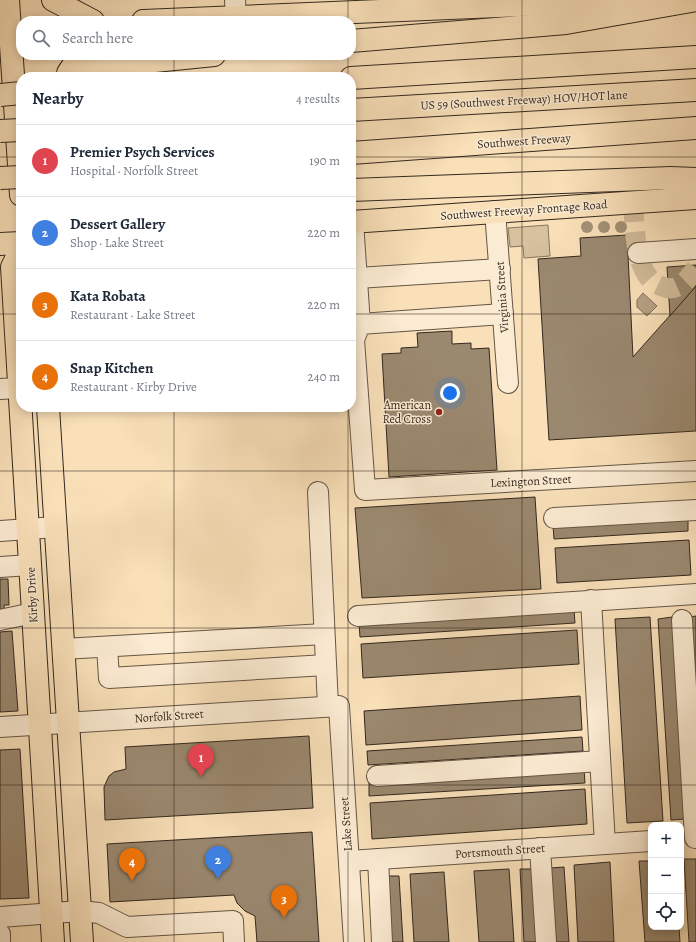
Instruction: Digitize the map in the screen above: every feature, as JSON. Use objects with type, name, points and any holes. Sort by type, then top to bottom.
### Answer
[{"type":"main road","points":[[8,0],[16,119]]},
{"type":"main road","points":[[53,0],[83,16]]},
{"type":"main road","points":[[179,16],[236,8],[640,0]]},
{"type":"main road","points":[[356,41],[566,23],[696,0]]},
{"type":"main road","points":[[356,78],[696,57]]},
{"type":"main road","points":[[69,72],[77,60]]},
{"type":"main road","points":[[84,72],[95,67],[165,60]]},
{"type":"main road","name":"US 59 (Southwest Freeway) HOV/HOT lane","points":[[356,110],[696,90]]},
{"type":"main road","points":[[0,95],[16,93]]},
{"type":"main road","name":"Southwest Freeway","points":[[356,153],[696,128]]},
{"type":"main road","points":[[0,131],[16,130]]},
{"type":"main road","points":[[0,178],[16,177]]},
{"type":"main road","points":[[356,190],[671,178],[696,179]]},
{"type":"main road","name":"Southwest Freeway Frontage Road","points":[[356,222],[696,198]]},
{"type":"main road","points":[[0,244],[16,243]]},
{"type":"main road","name":"Kirby Drive","points":[[16,259],[12,267],[10,389],[28,529],[53,942]]},
{"type":"main road","points":[[48,412],[82,942]]},
{"type":"street","name":"Virginia Street","points":[[495,211],[508,383]]},
{"type":"street","points":[[638,253],[696,250]]},
{"type":"street","points":[[356,267],[360,324],[503,314]]},
{"type":"street","points":[[357,278],[500,269]]},
{"type":"street","name":"Lexington Street","points":[[356,335],[360,324]]},
{"type":"street","name":"Lexington Street","points":[[356,367],[365,490],[696,472]]},
{"type":"street","name":"Lake Street","points":[[318,492],[326,665],[333,706],[349,861],[354,942]]},
{"type":"street","points":[[554,518],[696,514]]},
{"type":"street","points":[[0,531],[56,527]]},
{"type":"street","points":[[0,567],[30,565]]},
{"type":"street","points":[[358,616],[696,594]]},
{"type":"street","points":[[591,600],[605,844]]},
{"type":"street","points":[[0,620],[33,613]]},
{"type":"street","points":[[682,620],[691,839]]},
{"type":"street","points":[[63,649],[324,634]]},
{"type":"street","points":[[107,647],[109,678],[326,665]]},
{"type":"street","name":"Norfolk Street","points":[[0,727],[333,706]]},
{"type":"street","points":[[377,776],[600,761]]},
{"type":"street","name":"Portsmouth Street","points":[[349,861],[648,841]]},
{"type":"street","points":[[540,848],[546,942]]},
{"type":"street","points":[[378,859],[382,942]]},
{"type":"street","points":[[0,917],[80,912],[99,913],[128,934],[233,921],[234,942]]},
{"type":"street","points":[[0,934],[0,942]]},
{"type":"shaded area","points":[[548,225],[550,256],[524,258],[523,246],[510,247],[508,228]]},
{"type":"shaded area","points":[[643,293],[657,306],[647,316],[637,307],[637,300]]},
{"type":"building","points":[[627,235],[633,357],[696,286],[696,431],[549,440],[538,259],[581,256],[580,238]]},
{"type":"building","points":[[696,265],[696,286],[670,316],[667,267]]},
{"type":"building","name":"American Red Cross","points":[[452,331],[452,344],[471,343],[471,349],[489,348],[497,470],[389,477],[382,354],[401,353],[401,348],[418,347],[417,333]]},
{"type":"building","points":[[535,497],[541,589],[362,598],[355,508]]},
{"type":"building","points":[[688,518],[688,531],[554,539],[553,526]]},
{"type":"building","points":[[689,540],[691,575],[557,583],[555,548]]},
{"type":"building","points":[[0,579],[8,579],[9,605],[4,605],[5,617],[0,617]]},
{"type":"building","points":[[574,610],[575,623],[360,637],[359,623]]},
{"type":"building","points":[[696,616],[696,702],[690,617]]},
{"type":"building","points":[[650,617],[663,821],[627,823],[615,619]]},
{"type":"building","points":[[672,617],[686,819],[671,820],[658,619]]},
{"type":"building","points":[[577,630],[579,664],[363,678],[361,644]]},
{"type":"building","points":[[12,631],[18,711],[0,712],[0,632]]},
{"type":"building","points":[[580,696],[582,730],[366,745],[364,711]]},
{"type":"building","points":[[309,736],[313,808],[105,820],[104,787],[109,776],[114,772],[126,769],[125,747]]},
{"type":"building","points":[[582,737],[583,751],[368,765],[367,751]]},
{"type":"building","points":[[20,749],[29,898],[0,899],[0,750]]},
{"type":"building","points":[[584,769],[585,783],[369,796],[369,783]]},
{"type":"building","points":[[585,789],[587,824],[372,839],[370,803]]},
{"type":"building","points":[[312,832],[319,942],[257,942],[255,916],[245,911],[237,903],[234,895],[110,902],[107,844]]},
{"type":"building","points":[[684,859],[696,859],[696,942],[689,942]]},
{"type":"building","points":[[639,861],[648,861],[648,930],[679,930],[680,942],[645,942]]},
{"type":"building","points":[[610,862],[614,942],[578,942],[574,865]]},
{"type":"building","points":[[564,867],[569,942],[556,942],[551,868]]},
{"type":"building","points":[[509,869],[514,942],[479,942],[474,871]]},
{"type":"building","points":[[520,869],[533,869],[538,942],[524,942]]},
{"type":"building","points":[[444,872],[449,942],[414,942],[410,874]]},
{"type":"building","points":[[386,876],[399,876],[403,942],[390,942]]},
{"type":"tunnel","points":[[633,202],[635,233],[639,256],[642,266],[653,282],[663,287],[674,288],[683,284],[696,268]]},
{"type":"place","name":"American Red Cross","points":[[439,412]]},
{"type":"place","name":"Premier Psych Services","points":[[201,777]]},
{"type":"place","name":"Dessert Gallery","points":[[218,879]]},
{"type":"place","name":"Snap Kitchen","points":[[132,881]]},
{"type":"place","name":"Kata Robata","points":[[284,918]]}]
